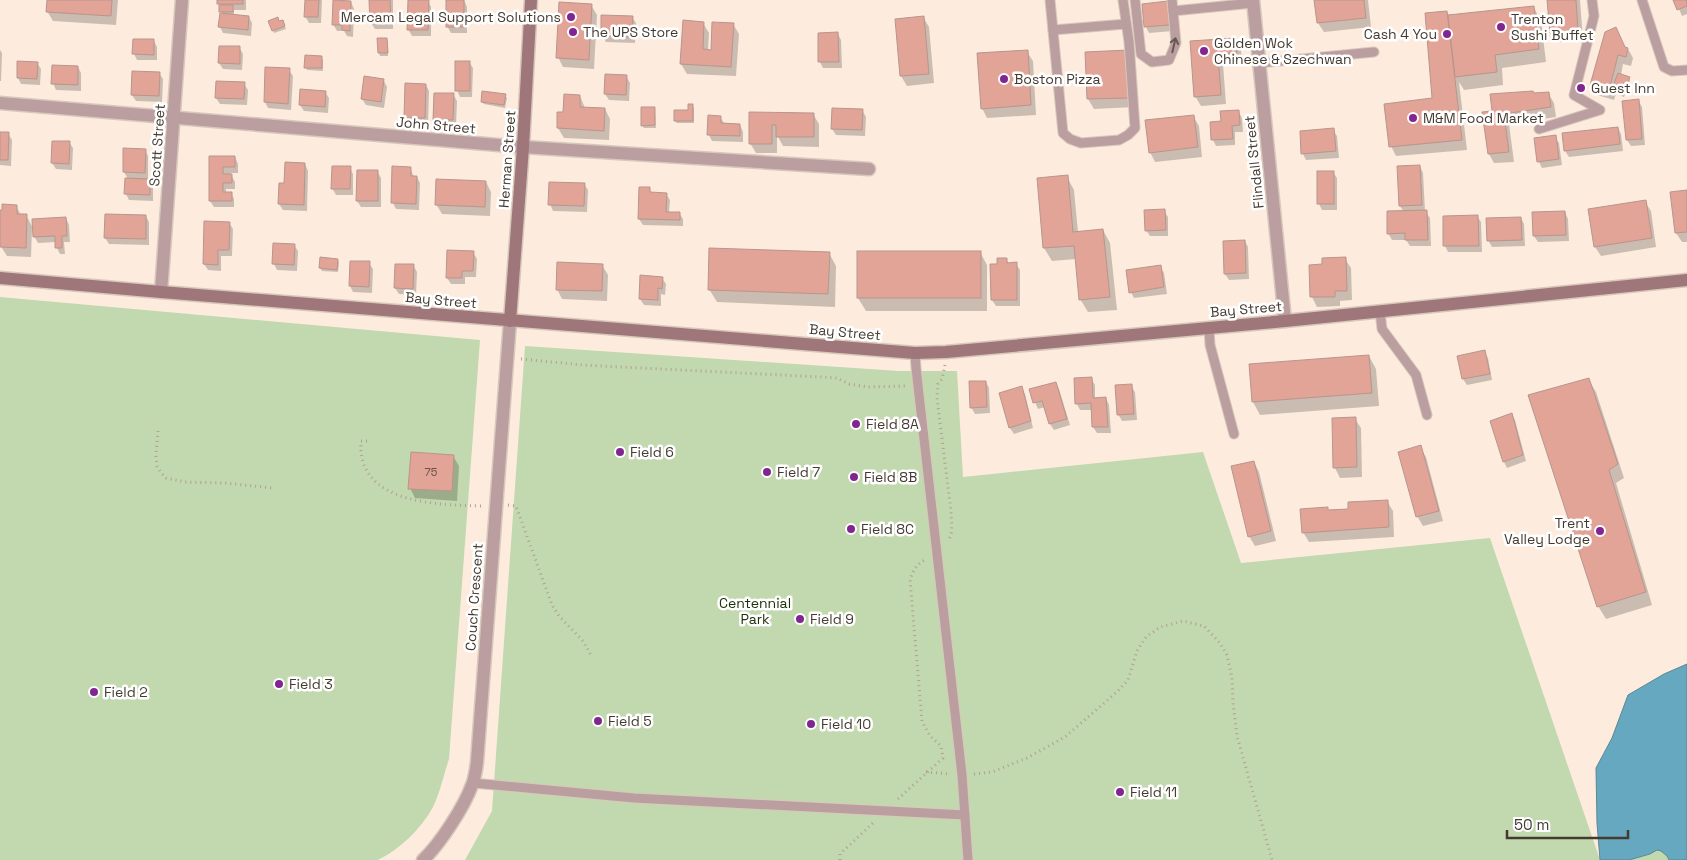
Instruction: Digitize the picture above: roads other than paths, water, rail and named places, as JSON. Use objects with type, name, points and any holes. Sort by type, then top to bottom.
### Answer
[{"type":"street","name":"Scott Street","points":[[161,292],[182,0]]},
{"type":"street","name":"Herman Street","points":[[510,321],[523,147],[531,0]]},
{"type":"street","name":"Flindall Street","points":[[1253,2],[1285,321]]},
{"type":"street","name":"John Street","points":[[0,103],[523,147],[869,169]]},
{"type":"street","name":"Bay Street","points":[[0,278],[916,353],[946,352],[1285,321],[1687,280]]},
{"type":"street","name":"Couch Crescent","points":[[423,860],[432,852],[467,797],[473,783],[477,762],[510,321]]},
{"type":"lane","points":[[1050,0],[1063,133],[1070,139],[1081,143],[1119,140],[1136,128],[1129,42],[1123,0]]},
{"type":"lane","points":[[1135,0],[1141,54],[1152,62],[1169,60],[1176,43],[1172,0]]},
{"type":"lane","points":[[1540,129],[1600,110],[1574,95],[1594,16],[1592,0]]},
{"type":"lane","points":[[1642,0],[1664,67],[1672,71],[1687,70]]},
{"type":"lane","points":[[1173,11],[1253,2]]},
{"type":"lane","points":[[1053,30],[1126,24]]},
{"type":"lane","points":[[1259,63],[1374,52]]},
{"type":"lane","points":[[1380,311],[1382,329],[1416,375],[1428,415]]},
{"type":"lane","points":[[1209,328],[1210,345],[1234,434]]},
{"type":"lane","points":[[916,353],[918,386],[962,775],[968,860]]},
{"type":"lane","points":[[473,783],[634,798],[965,815]]},
{"type":"water","points":[[1687,664],[1687,860],[1669,860],[1661,851],[1657,850],[1629,860],[1600,860],[1596,768],[1612,738],[1628,695],[1664,674]]},
{"type":"place","name":"Mercam Legal Support Solutions","points":[[571,17]]},
{"type":"place","name":"Trenton Sushi Buffet","points":[[1501,27]]},
{"type":"place","name":"The UPS Store","points":[[573,32]]},
{"type":"place","name":"Cash 4 You","points":[[1447,34]]},
{"type":"place","name":"Golden Wok Chinese & Szechwan","points":[[1204,51]]},
{"type":"place","name":"Boston Pizza","points":[[1004,79]]},
{"type":"place","name":"Guest Inn","points":[[1581,88]]},
{"type":"place","name":"M&M Food Market","points":[[1413,118]]},
{"type":"place","name":"Field 8A","points":[[856,424]]},
{"type":"place","name":"Field 6","points":[[620,452]]},
{"type":"place","name":"Field 7","points":[[767,472]]},
{"type":"place","name":"Field 8B","points":[[854,477]]},
{"type":"place","name":"Field 8C","points":[[851,529]]},
{"type":"place","name":"Trent Valley Lodge","points":[[1600,531]]},
{"type":"place","name":"Field 9","points":[[800,619]]},
{"type":"place","name":"Field 3","points":[[279,684]]},
{"type":"place","name":"Field 2","points":[[94,692]]},
{"type":"place","name":"Field 5","points":[[598,721]]},
{"type":"place","name":"Field 10","points":[[811,724]]},
{"type":"place","name":"Field 11","points":[[1120,792]]},
{"type":"park label","name":"Centennial Park","points":[[755,612]]}]
